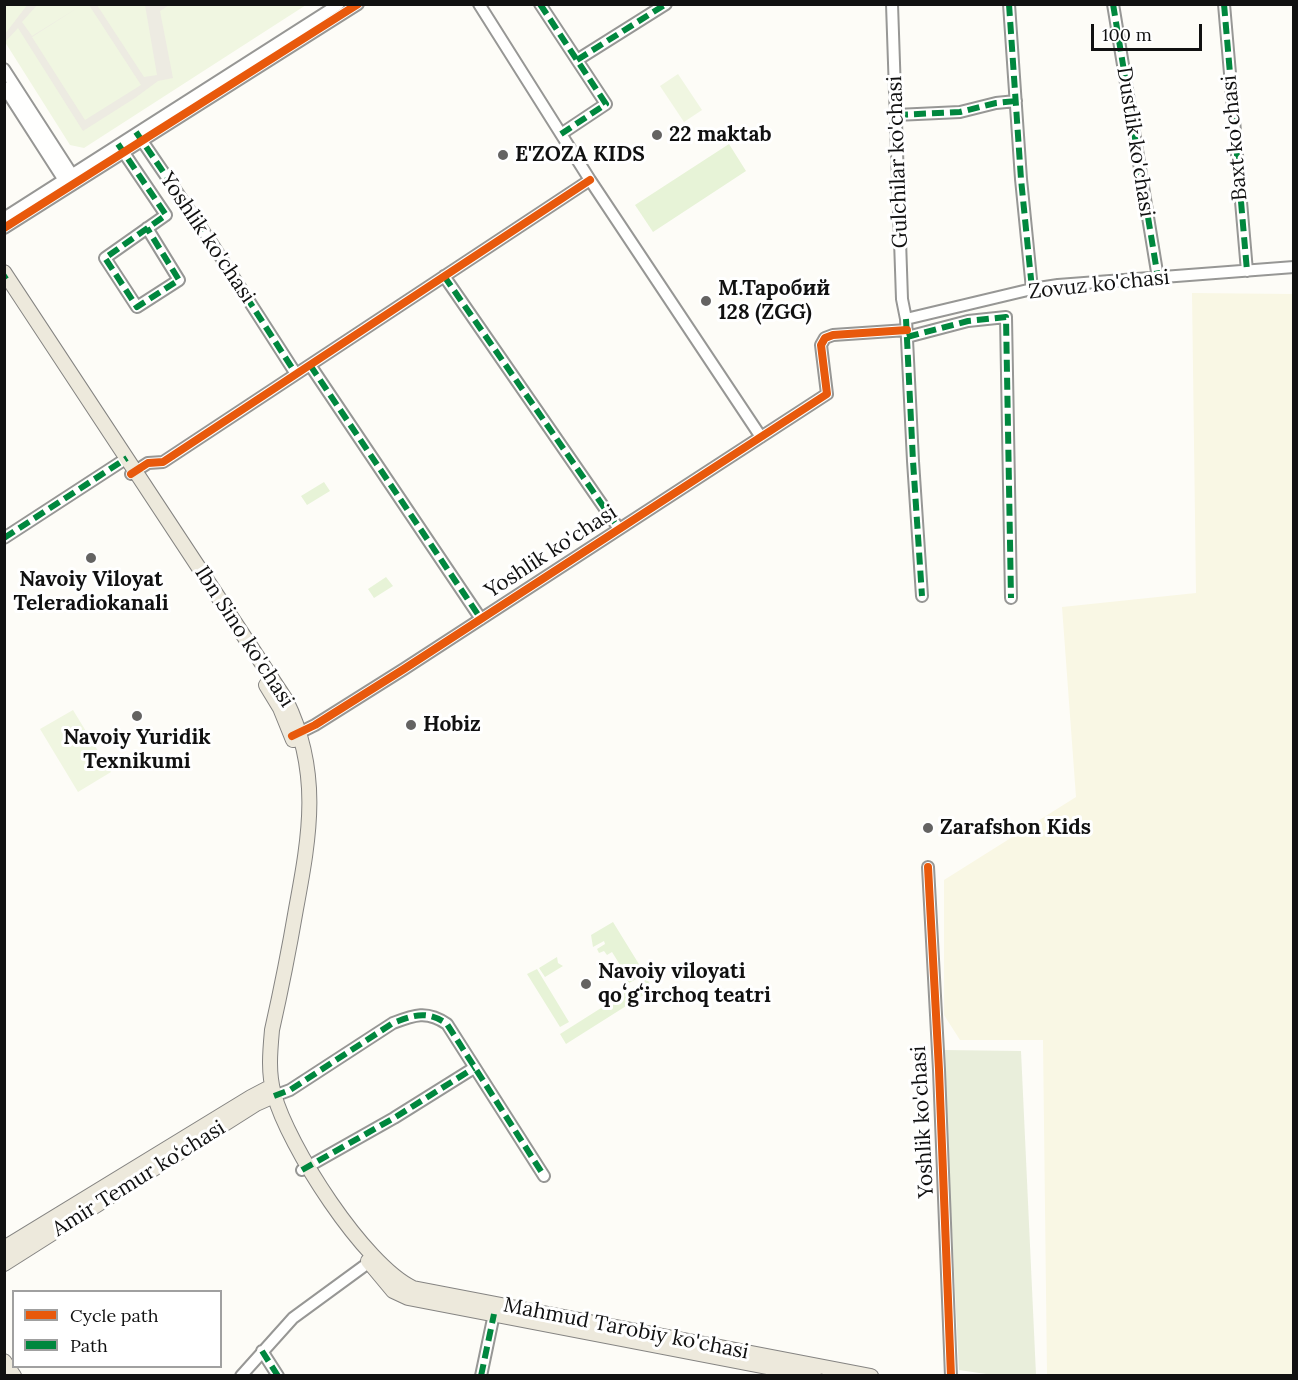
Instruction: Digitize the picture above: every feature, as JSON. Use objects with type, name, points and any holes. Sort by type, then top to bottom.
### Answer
[{"type":"main road","name":"Mahmud Tarobiy ko'chasi","points":[[5,278],[133,472],[296,734],[303,784],[303,826],[264,1035],[261,1066],[287,1145],[305,1169],[338,1224],[373,1260],[413,1288],[871,1376]]},
{"type":"main road","name":"Amir Temur ko‘chasi","points":[[4,1248],[270,1092]]},
{"type":"main road","name":"Amir Temur ko‘chasi","points":[[4,1264],[256,1104],[270,1092]]},
{"type":"main road","name":"Mahmud Tarobiy ko'chasi","points":[[373,1260],[393,1291],[408,1298],[769,1372],[814,1376]]},
{"type":"main road","points":[[4,1361],[14,1376]]},
{"type":"street","points":[[4,218],[139,136],[339,4]]},
{"type":"street","points":[[139,136],[358,4]]},
{"type":"street","points":[[479,4],[590,180],[761,437]]},
{"type":"street","points":[[540,4],[606,104],[561,134]]},
{"type":"street","points":[[577,60],[666,4]]},
{"type":"street","name":"Gulchilar ko'chasi","points":[[892,4],[902,298],[907,329],[922,596]]},
{"type":"street","points":[[1009,4],[1032,289]]},
{"type":"street","name":"Dustlik ko'chasi","points":[[1113,4],[1158,278]]},
{"type":"street","name":"Baxt ko'chasi","points":[[1224,4],[1247,271]]},
{"type":"street","points":[[4,69],[70,180]]},
{"type":"street","points":[[4,87],[70,180]]},
{"type":"street","points":[[896,115],[960,112],[996,103],[1016,101]]},
{"type":"street","name":"Yoshlik ko'chasi","points":[[139,136],[296,374]]},
{"type":"street","points":[[120,148],[166,214],[105,258],[137,308],[179,280],[147,228]]},
{"type":"street","points":[[4,228],[70,180]]},
{"type":"street","points":[[133,472],[148,462],[163,462],[590,180]]},
{"type":"street","name":"Zovuz ko'chasi","points":[[907,329],[1032,289],[1058,285],[1293,267]]},
{"type":"street","points":[[444,276],[619,529]]},
{"type":"street","points":[[907,329],[1006,317],[1011,598]]},
{"type":"street","name":"Yoshlik ko'chasi","points":[[296,734],[481,619],[826,394],[821,345],[825,338],[833,334],[907,329]]},
{"type":"street","name":"Yoshlik ko'chasi","points":[[310,364],[481,619]]},
{"type":"street","points":[[4,538],[124,459]]},
{"type":"street","name":"Yoshlik ko'chasi","points":[[928,867],[939,1070],[951,1376]]},
{"type":"street","points":[[270,1092],[290,1090],[386,1028],[410,1016],[426,1014],[447,1024],[544,1176]]},
{"type":"street","points":[[305,1169],[474,1068]]},
{"type":"street","points":[[241,1376],[292,1318],[373,1260]]},
{"type":"street","name":"Mahmud Tarobiy ko'chasi","points":[[481,1376],[494,1314]]},
{"type":"street","points":[[262,1351],[278,1376]]},
{"type":"shaded area","points":[[28,4],[37,5],[22,22],[32,36],[82,5],[32,37],[85,120],[141,85],[89,5],[97,5],[144,77],[157,75],[145,5],[169,5],[160,11],[173,78],[158,81],[83,131],[18,28],[5,42],[5,34]]},
{"type":"shaded area","points":[[1192,293],[1293,294],[1293,1375],[1047,1375],[1043,1040],[960,1040],[944,1015],[944,880],[1076,797],[1062,607],[1196,593]]},
{"type":"green space","points":[[5,5],[306,5],[84,148],[70,145],[5,42]]},
{"type":"green space","points":[[678,74],[702,110],[684,122],[660,86]]},
{"type":"green space","points":[[729,144],[746,171],[653,232],[635,205]]},
{"type":"green space","points":[[324,482],[330,491],[307,505],[301,496]]},
{"type":"green space","points":[[386,577],[393,586],[374,598],[368,589]]},
{"type":"green space","points":[[73,710],[111,772],[78,792],[40,729]]},
{"type":"green space","points":[[613,922],[645,974],[629,983],[625,977],[638,969],[637,967],[625,973],[612,952],[607,955],[604,951],[599,953],[597,949],[605,944],[604,941],[593,947],[591,935]]},
{"type":"green space","points":[[557,957],[558,963],[563,966],[545,977],[539,968]]},
{"type":"green space","points":[[537,969],[569,1022],[560,1027],[527,974]]},
{"type":"green space","points":[[647,979],[653,989],[566,1044],[560,1034]]},
{"type":"green space","points":[[943,1050],[1021,1051],[1036,1375],[993,1375],[959,1370]]},
{"type":"marked path","points":[[540,4],[606,104],[561,134]]},
{"type":"marked path","points":[[577,60],[666,4]]},
{"type":"marked path","points":[[1009,4],[1021,179],[1032,289]]},
{"type":"marked path","points":[[1113,4],[1158,278]]},
{"type":"marked path","points":[[1224,4],[1247,271]]},
{"type":"marked path","points":[[896,115],[960,112],[996,103],[1016,101]]},
{"type":"marked path","points":[[136,132],[213,245],[296,374]]},
{"type":"marked path","points":[[118,144],[166,215],[105,258],[137,307],[179,280],[147,228]]},
{"type":"marked path","points":[[444,276],[619,529]]},
{"type":"marked path","points":[[907,337],[968,321],[1006,317],[1011,598]]},
{"type":"marked path","points":[[906,319],[922,596]]},
{"type":"marked path","points":[[310,365],[481,619]]},
{"type":"marked path","points":[[4,538],[127,458]]},
{"type":"marked path","points":[[274,1096],[290,1090],[393,1023],[414,1016],[427,1015],[447,1024],[544,1176]]},
{"type":"marked path","points":[[302,1170],[394,1118],[474,1068]]},
{"type":"marked path","points":[[481,1376],[494,1314]]},
{"type":"marked path","points":[[262,1351],[278,1376]]},
{"type":"cycle path","points":[[4,228],[358,4]]},
{"type":"cycle path","points":[[131,474],[148,463],[163,462],[590,180]]},
{"type":"cycle path","points":[[292,736],[315,725],[404,669],[827,394],[821,345],[825,338],[833,335],[907,330]]},
{"type":"cycle path","points":[[928,867],[939,1070],[951,1376]]},
{"type":"place","name":"22 maktab","points":[[657,135]]},
{"type":"place","name":"E'ZOZA KIDS","points":[[503,155]]},
{"type":"place","name":"М.Таробий 128 (ZGG)","points":[[706,301]]},
{"type":"place","name":"Navoiy Viloyat Teleradiokanali","points":[[91,558]]},
{"type":"place","name":"Navoiy Yuridik Texnikumi","points":[[137,716]]},
{"type":"place","name":"Hobiz","points":[[411,725]]},
{"type":"place","name":"Zarafshon Kids","points":[[928,828]]},
{"type":"place","name":"Navoiy viloyati qoʻgʻirchoq teatri","points":[[586,984]]}]
